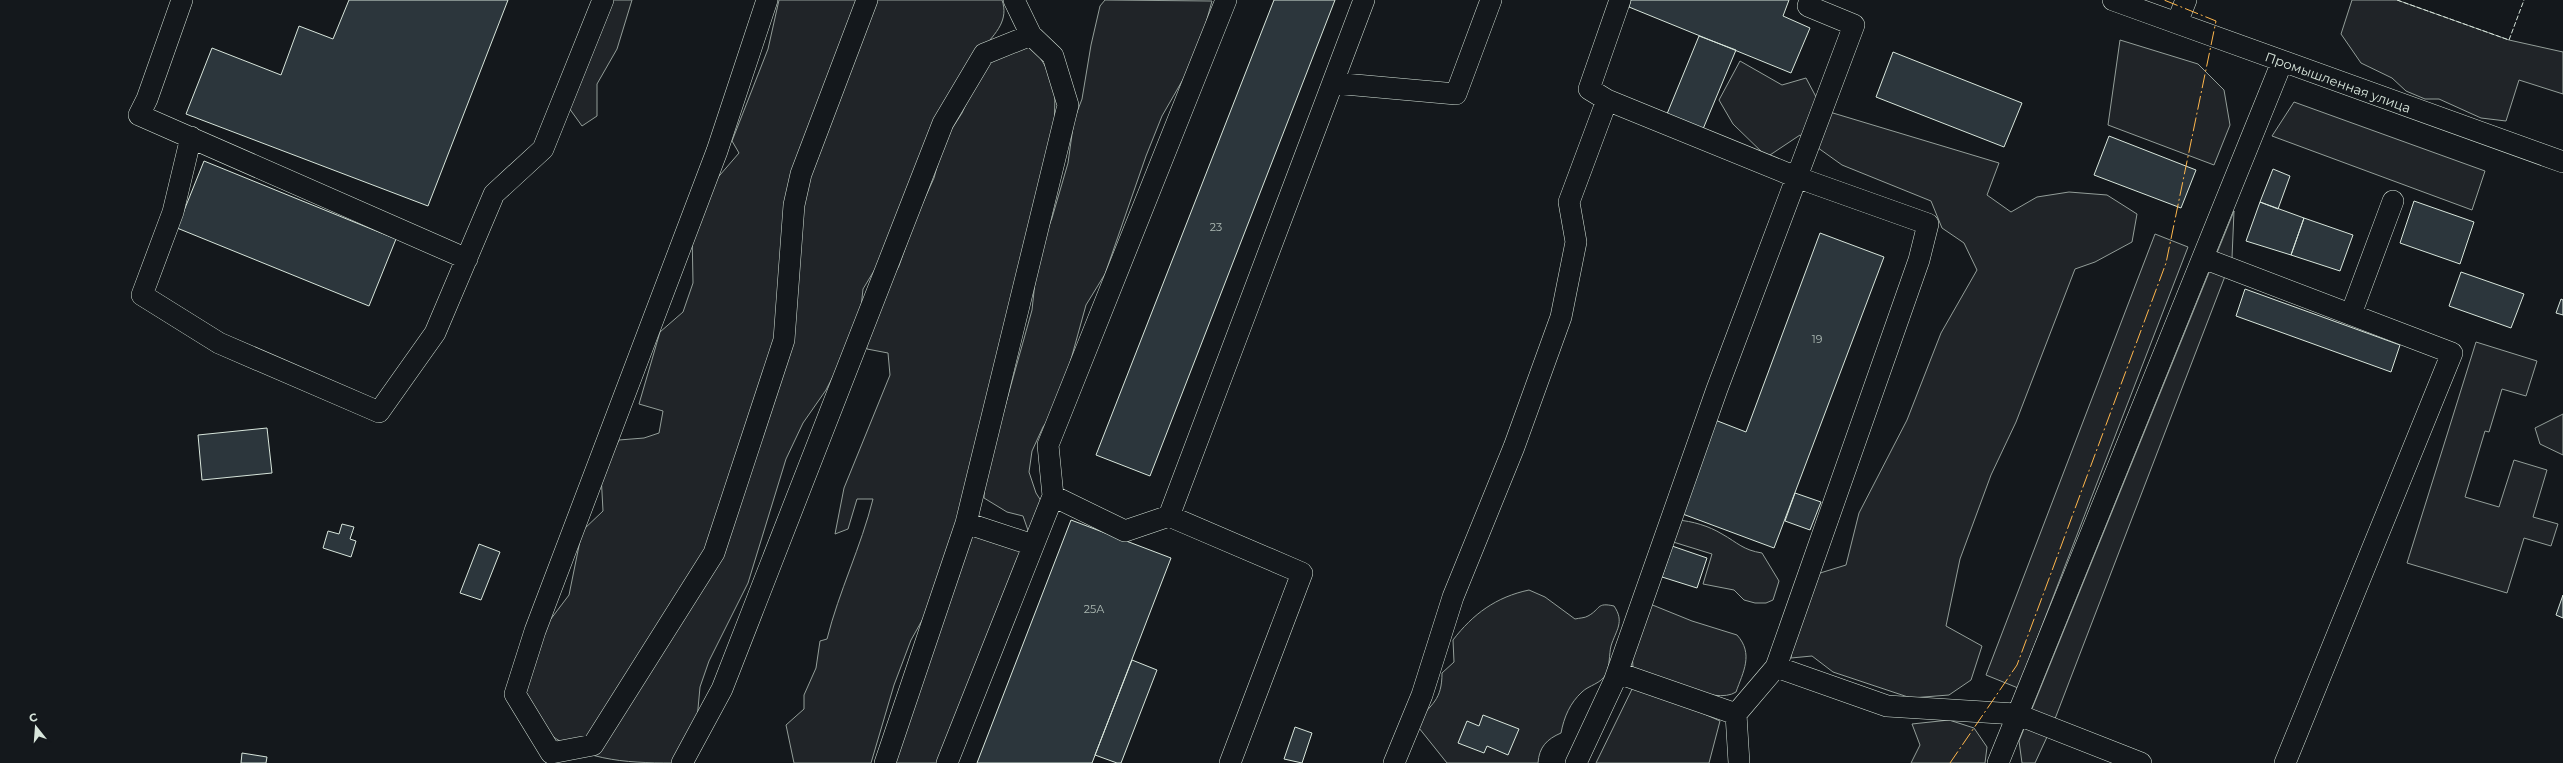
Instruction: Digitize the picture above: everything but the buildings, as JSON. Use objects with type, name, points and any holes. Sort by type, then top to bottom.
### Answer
[{"type":"street","points":[[182,0],[147,100],[139,115],[467,258]]},
{"type":"street","points":[[191,137],[173,212],[142,295],[219,343],[379,412],[435,333],[494,194],[543,149],[603,0]]},
{"type":"street","points":[[767,0],[717,151],[535,631],[515,694],[551,753],[593,745],[714,553],[784,340],[794,204],[801,174],[867,0]]},
{"type":"street","points":[[885,763],[966,523],[1068,105],[1053,56],[1032,35],[1014,0]]},
{"type":"street","points":[[947,763],[1053,496],[1048,445],[1226,0]]},
{"type":"street","points":[[1169,516],[1364,0]]},
{"type":"street","points":[[1620,0],[1589,88],[1607,100],[1796,177],[1928,224],[1919,260],[1776,667],[1736,714],[1739,763]]},
{"type":"street","points":[[1615,679],[1717,389],[1854,25],[1808,6],[1810,0]]},
{"type":"street","name":"Промышленная улица","points":[[2113,0],[2563,162]]},
{"type":"street","points":[[2177,23],[2186,0]]},
{"type":"street","points":[[1333,83],[1456,94],[1482,4]]},
{"type":"street","points":[[682,763],[722,689],[943,123],[984,54],[1032,35]]},
{"type":"street","points":[[1998,763],[2016,714],[2282,62]]},
{"type":"street","points":[[1394,763],[1422,695],[1453,597],[1514,447],[1561,317],[1576,242],[1569,202],[1607,100]]},
{"type":"street","points":[[2351,314],[2393,201]]},
{"type":"street","points":[[2203,258],[2452,352],[2285,763]]},
{"type":"street","points":[[1053,496],[1125,531],[1169,516],[1302,573],[1230,763]]},
{"type":"street","points":[[966,523],[1034,545]]},
{"type":"street","points":[[1776,667],[1887,706],[2016,714],[2141,763]]},
{"type":"street","points":[[1576,763],[1618,673],[1736,714]]},
{"type":"shaded area","points":[[603,0],[632,0],[617,49],[597,84],[597,116],[582,126],[559,94]]},
{"type":"shaded area","points":[[779,0],[1002,0],[1004,14],[997,31],[983,48],[889,246],[863,289],[860,317],[846,351],[826,390],[803,423],[786,459],[748,583],[709,661],[700,687],[695,741],[682,763],[646,763],[595,756],[563,743],[548,733],[518,694],[538,636],[569,595],[582,531],[603,511],[601,474],[619,440],[644,438],[659,433],[663,411],[639,404],[660,332],[683,312],[693,283],[692,230],[707,190],[739,153],[732,141],[768,49]]},
{"type":"shaded area","points":[[1105,0],[1212,1],[1197,55],[1162,116],[1146,156],[1105,274],[1086,305],[1065,381],[1052,414],[1043,427],[1032,451],[1029,472],[1036,493],[1045,507],[1031,539],[1023,516],[1007,512],[984,498],[985,478],[1032,310],[1038,254],[1052,218],[1068,163],[1074,120],[1082,99],[1091,45],[1100,6]]},
{"type":"shaded area","points":[[2352,0],[2397,0],[2509,40],[2563,52],[2563,94],[2519,80],[2506,121],[2481,118],[2439,99],[2425,99],[2406,91],[2392,78],[2361,63],[2341,34]]},
{"type":"shaded area","points":[[2120,40],[2198,64],[2224,90],[2230,125],[2214,165],[2108,125]]},
{"type":"shaded area","points":[[1033,46],[1047,69],[1055,92],[1054,140],[947,562],[929,608],[911,640],[894,685],[871,763],[794,763],[786,725],[804,709],[804,695],[816,668],[820,641],[827,639],[873,499],[857,499],[848,529],[835,534],[844,488],[890,375],[888,353],[867,349],[865,336],[883,295],[899,266],[915,220],[934,178],[944,141],[962,113],[976,82],[994,54]]},
{"type":"shaded area","points":[[1740,61],[1782,85],[1806,78],[1823,110],[1999,163],[1987,195],[2011,212],[2037,197],[2069,192],[2107,195],[2137,214],[2132,242],[2095,262],[2075,269],[2016,422],[1991,475],[1960,559],[1946,626],[1982,646],[1971,680],[1949,695],[1911,698],[1833,672],[1812,656],[1791,658],[1794,625],[1804,578],[1846,565],[1859,513],[1907,420],[1941,333],[1977,270],[1964,243],[1942,228],[1931,201],[1842,165],[1800,135],[1767,157],[1733,124],[1719,100]]},
{"type":"shaded area","points":[[2294,102],[2485,171],[2472,210],[2272,136]]},
{"type":"shaded area","points":[[2234,211],[2232,258],[2053,724],[2035,763],[2022,763],[2019,741]]},
{"type":"shaded area","points":[[2155,234],[2188,247],[2018,688],[1986,675]]},
{"type":"shaded area","points":[[2476,342],[2537,361],[2526,396],[2502,389],[2489,432],[2485,431],[2465,497],[2499,507],[2514,460],[2547,470],[2533,517],[2558,524],[2551,546],[2524,538],[2507,593],[2407,563]]},
{"type":"shaded area","points":[[2563,414],[2563,455],[2540,444],[2535,428]]},
{"type":"shaded area","points":[[1677,520],[1706,526],[1745,548],[1762,553],[1779,581],[1773,600],[1766,603],[1755,603],[1744,600],[1734,590],[1703,584],[1712,554],[1670,541]]},
{"type":"shaded area","points":[[967,533],[988,537],[1024,553],[946,763],[893,763],[944,594],[959,577],[958,555]]},
{"type":"shaded area","points":[[1529,590],[1545,597],[1575,619],[1587,617],[1599,607],[1604,605],[1614,606],[1619,617],[1619,621],[1611,646],[1606,674],[1601,680],[1582,692],[1574,701],[1566,716],[1561,733],[1545,744],[1540,752],[1538,763],[1447,763],[1415,723],[1435,701],[1442,682],[1442,673],[1454,662],[1453,640],[1469,622],[1486,608],[1506,597]]},
{"type":"shaded area","points":[[1650,604],[1692,621],[1737,635],[1745,649],[1746,663],[1736,692],[1726,695],[1700,693],[1633,668],[1632,650]]},
{"type":"shaded area","points":[[1635,683],[1720,721],[1709,763],[1596,763]]},
{"type":"shaded area","points":[[1949,720],[1974,728],[1987,747],[1985,763],[1911,763],[1920,745],[1912,724]]},
{"type":"fence","points":[[2397,0],[2509,40],[2524,0]]},
{"type":"power","points":[[1950,763],[2017,665],[2166,263],[2216,21],[2164,0]]}]
